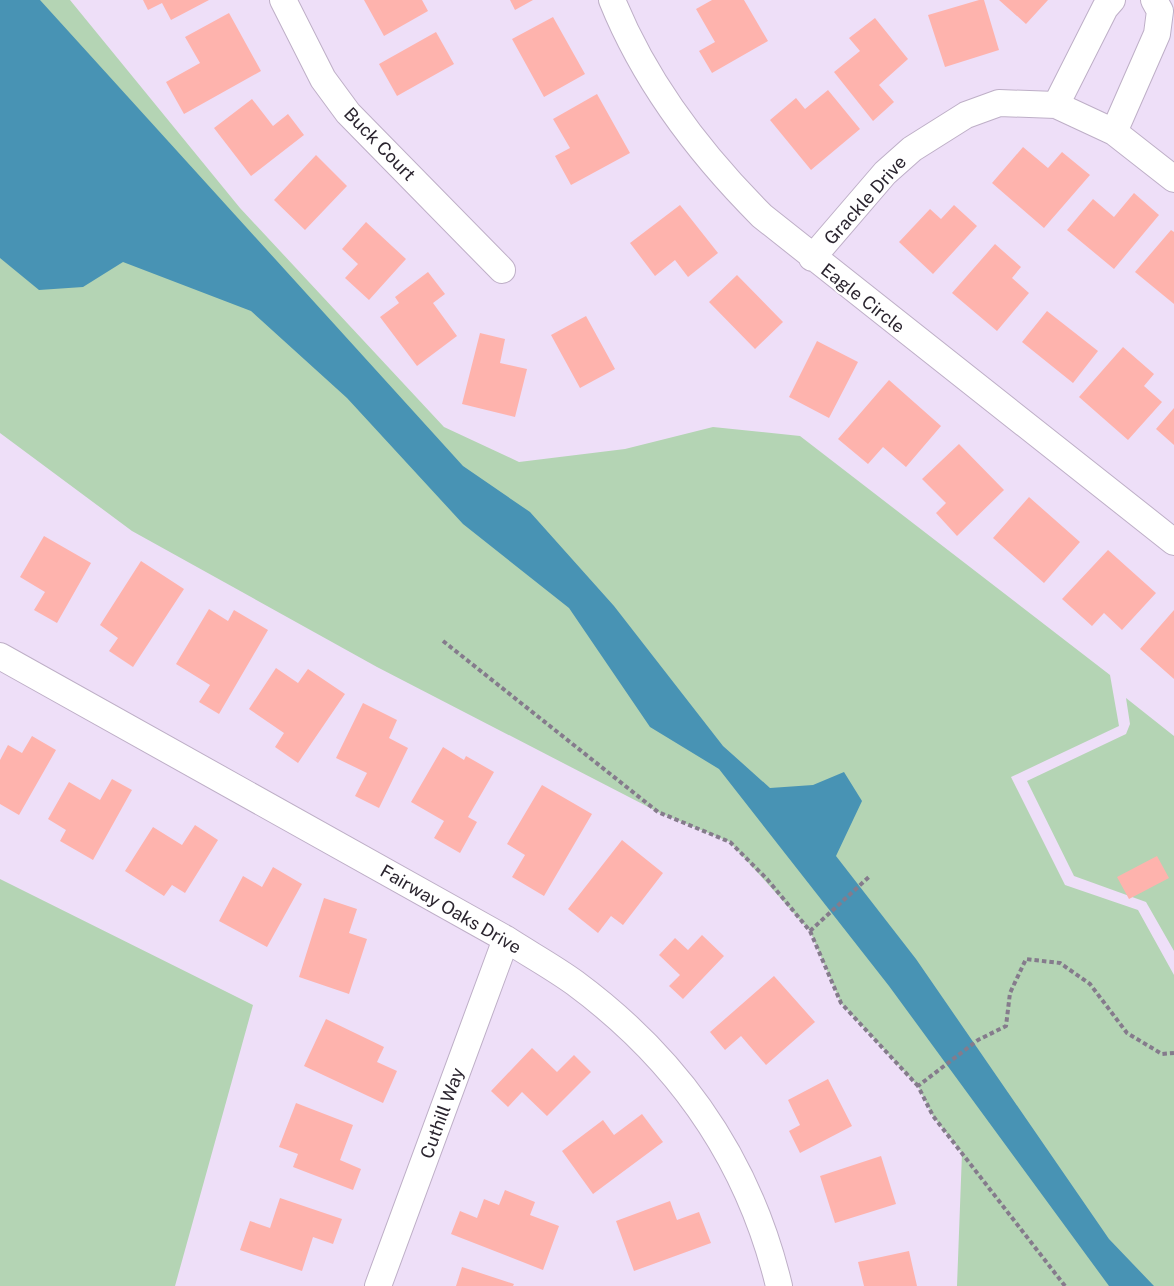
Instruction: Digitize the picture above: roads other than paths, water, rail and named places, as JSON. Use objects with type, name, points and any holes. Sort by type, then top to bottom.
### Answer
[{"type":"street","name":"Buck Court","points":[[283,0],[323,79],[348,113],[502,270]]},
{"type":"street","name":"Eagle Circle","points":[[612,0],[643,64],[693,139],[728,182],[762,216],[812,258],[1174,542]]},
{"type":"street","points":[[1056,105],[1105,8],[1112,0]]},
{"type":"street","points":[[1114,132],[1157,34],[1160,11],[1154,0]]},
{"type":"street","name":"Grackle Drive","points":[[812,258],[885,173],[912,149],[966,115],[999,103],[1056,105],[1114,132],[1174,179]]},
{"type":"street","name":"Fairway Oaks Drive","points":[[0,656],[506,939],[575,982],[616,1016],[657,1057],[698,1105],[733,1158],[759,1218],[779,1286]]},
{"type":"street","name":"Cuthill Way","points":[[378,1286],[506,939]]},
{"type":"water","points":[[0,0],[40,0],[463,466],[530,512],[614,606],[723,746],[770,788],[813,785],[844,772],[862,801],[836,856],[916,959],[1109,1239],[1154,1286],[1109,1286],[889,986],[719,769],[650,727],[569,608],[463,524],[347,398],[251,311],[123,262],[83,287],[39,290],[0,258]]}]
